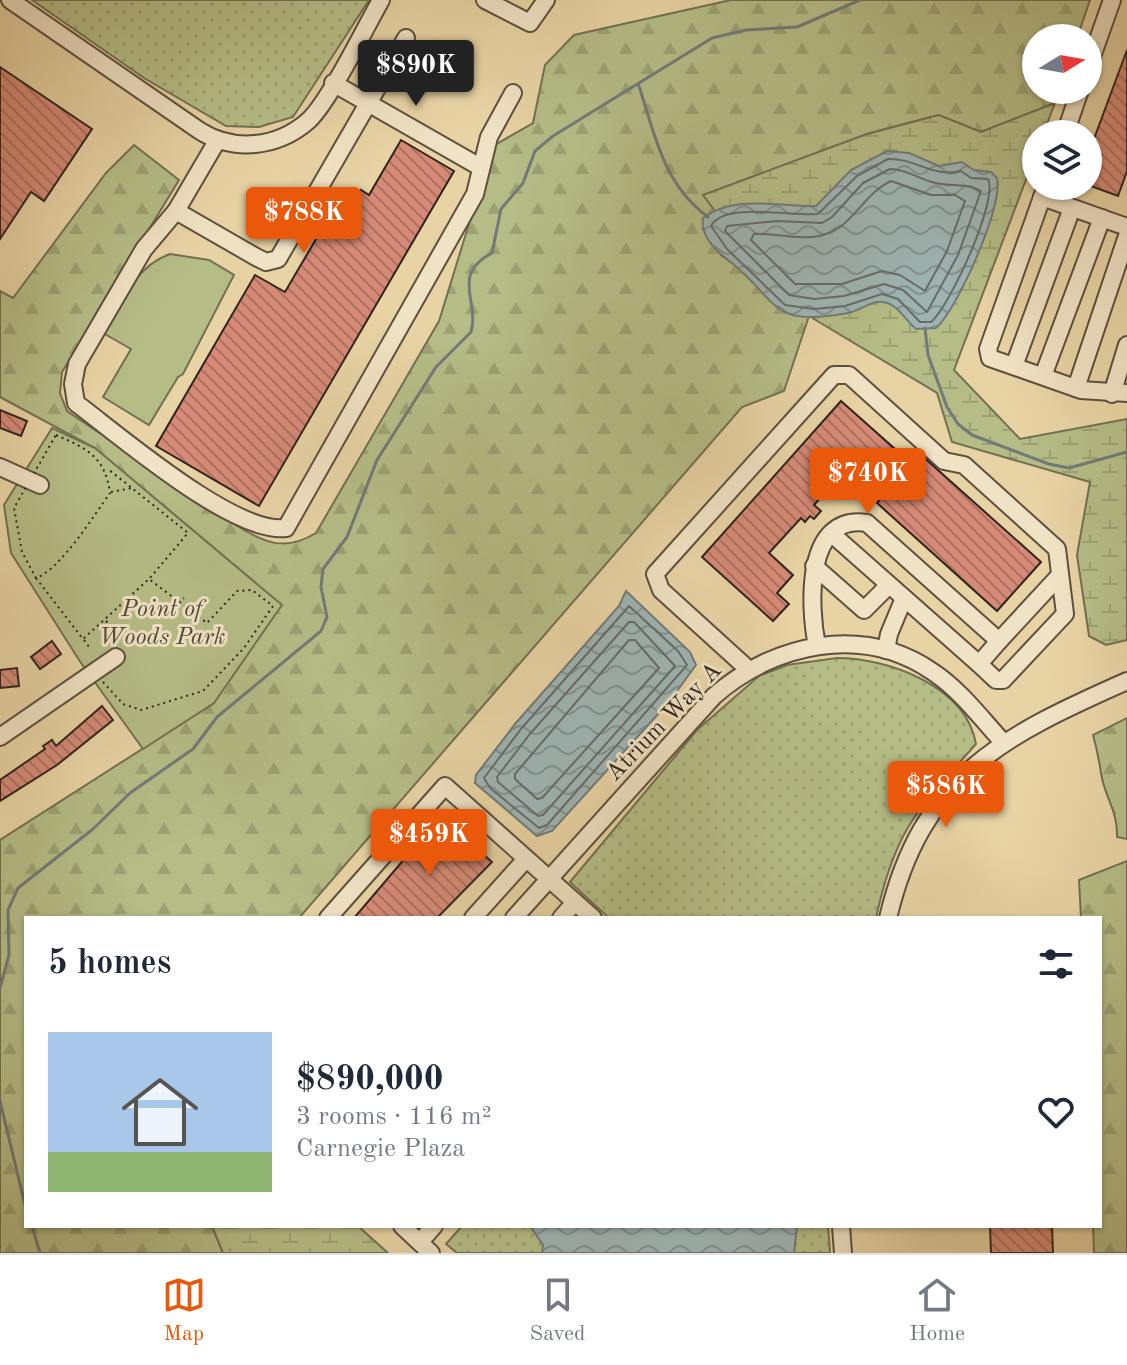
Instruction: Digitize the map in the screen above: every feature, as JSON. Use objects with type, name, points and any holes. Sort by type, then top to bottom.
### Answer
[{"type":"street","points":[[10,0],[217,141],[234,146],[255,144],[293,131],[315,112],[381,0]]},
{"type":"street","points":[[485,0],[530,23],[546,0]]},
{"type":"street","points":[[1102,28],[1112,0]]},
{"type":"street","points":[[176,211],[256,257],[274,262],[282,254],[406,38]]},
{"type":"street","points":[[333,83],[480,167]]},
{"type":"street","points":[[217,141],[176,211],[144,249],[77,364],[73,395],[76,403],[187,486],[258,527],[286,528],[475,194],[489,137],[513,93]]},
{"type":"street","points":[[1041,200],[988,349],[990,358],[1076,388],[1119,393],[1127,345]]},
{"type":"street","points":[[1058,200],[1127,227]]},
{"type":"street","points":[[1014,366],[1072,208]]},
{"type":"street","points":[[1043,376],[1102,218]]},
{"type":"street","points":[[1076,388],[1127,236]]},
{"type":"street","points":[[748,669],[661,590],[655,574],[837,373],[849,375],[944,461],[964,465],[1057,549],[1065,614],[1003,680],[996,680],[833,535]]},
{"type":"street","points":[[0,467],[34,482]]},
{"type":"street","points":[[817,646],[811,591],[814,566],[823,544],[854,521],[867,523],[999,641]]},
{"type":"street","points":[[814,566],[864,610],[889,585]]},
{"type":"street","points":[[979,664],[1060,575]]},
{"type":"street","points":[[886,650],[904,598]]},
{"type":"street","name":"Atrium Way A","points":[[516,916],[714,696],[748,669],[791,650],[859,645],[910,658],[935,673],[1002,741]]},
{"type":"street","points":[[0,737],[116,657]]},
{"type":"street","points":[[889,916],[906,863],[927,821],[961,777],[1002,741],[1043,718],[1127,681]]},
{"type":"street","points":[[330,916],[445,786],[591,916]]},
{"type":"street","points":[[475,916],[526,859]]},
{"type":"street","points":[[563,916],[575,902]]},
{"type":"street","points":[[404,1228],[426,1248],[433,1228]]},
{"type":"street","points":[[841,1228],[843,1253]]},
{"type":"path","points":[[83,639],[149,579],[188,533],[83,447],[56,435],[34,482],[14,508],[22,552],[36,578],[89,647]]},
{"type":"path","points":[[107,469],[110,493]]},
{"type":"path","points":[[36,578],[44,575],[61,556],[110,493],[133,488]]},
{"type":"path","points":[[94,672],[123,704],[141,710],[203,691],[244,648],[273,606],[252,590],[237,591],[207,623],[149,579]]},
{"type":"path","points":[[178,604],[184,598]]},
{"type":"path","points":[[105,621],[113,629]]},
{"type":"green space","points":[[32,0],[369,0],[293,117],[259,127],[226,126],[144,78]]},
{"type":"green space","points":[[731,0],[1090,0],[1082,24],[1022,24],[1022,104],[1052,104],[981,132],[938,115],[867,134],[704,195],[809,316],[784,391],[742,407],[301,916],[24,916],[24,1228],[213,1228],[223,1253],[0,1253],[0,840],[214,703],[242,572],[95,448],[0,397],[0,291],[13,298],[106,173],[134,145],[179,180],[62,372],[60,393],[67,411],[246,531],[275,543],[305,539],[316,533],[439,321],[493,146],[533,123],[545,65],[574,35]]},
{"type":"green space","points":[[1055,104],[1048,120],[1022,120],[1022,190],[954,370],[1020,439],[1127,419],[1127,640],[1106,645],[1089,636],[1077,555],[1090,482],[952,442],[937,393],[809,316],[721,255],[703,229],[715,211],[703,195],[867,134],[939,115],[981,132]]},
{"type":"green space","points":[[170,254],[209,260],[234,275],[183,374],[178,377],[149,425],[103,397],[131,349],[103,333],[138,276]]},
{"type":"green space","name":"Point of Woods Park","points":[[52,428],[95,448],[282,605],[214,703],[143,749],[81,663],[11,553],[4,505]]},
{"type":"green space","points":[[837,658],[879,663],[901,670],[941,691],[957,706],[969,724],[976,744],[911,822],[891,862],[876,916],[607,916],[570,882],[697,730],[759,676],[787,665]]},
{"type":"green space","points":[[1127,718],[1127,839],[1117,837],[1093,735]]},
{"type":"green space","points":[[1127,861],[1127,1253],[1094,1253],[1093,1228],[1102,1228],[1102,916],[1081,916],[1079,880]]},
{"type":"green space","points":[[213,1228],[360,1228],[388,1253],[223,1253]]},
{"type":"green space","points":[[460,1228],[828,1228],[830,1253],[457,1253],[446,1244]]},
{"type":"water","points":[[887,151],[909,153],[939,166],[962,162],[974,170],[991,172],[997,178],[993,210],[977,256],[955,301],[936,328],[916,329],[897,309],[883,302],[823,317],[790,314],[770,301],[716,249],[704,232],[703,218],[729,206],[758,203],[816,206],[851,170]]},
{"type":"water","points":[[626,591],[690,652],[696,665],[669,702],[552,831],[537,836],[475,783],[476,775],[515,724],[619,606]]},
{"type":"water","points":[[531,1228],[797,1228],[794,1253],[542,1253],[543,1245]]},
{"type":"building","points":[[1127,50],[1127,171],[1118,196],[1102,190],[1101,120]]},
{"type":"building","points":[[0,67],[92,129],[44,201],[31,192],[0,239]]},
{"type":"building","points":[[401,140],[454,171],[259,506],[156,446],[255,275],[285,292],[340,198],[352,205],[361,190],[369,195]]},
{"type":"building","points":[[841,401],[912,464],[920,454],[1041,562],[997,611],[877,503],[894,483],[873,464],[857,482],[844,471],[814,505],[821,511],[814,519],[810,516],[805,522],[801,518],[769,553],[793,575],[777,593],[789,604],[773,621],[702,557]]},
{"type":"building","points":[[0,410],[27,421],[21,436],[0,428]]},
{"type":"building","points":[[52,641],[61,654],[40,669],[31,657]]},
{"type":"building","points":[[17,668],[19,686],[0,688],[0,670]]},
{"type":"building","points":[[102,706],[113,720],[57,765],[0,801],[0,780],[45,749],[43,746],[52,740],[56,746]]},
{"type":"building","points":[[441,816],[492,862],[439,916],[356,916]]},
{"type":"building","points":[[990,1228],[1052,1228],[1053,1253],[991,1253]]},
{"type":"waterway","points":[[0,988],[9,955],[8,910],[18,888],[93,829],[130,793],[193,749],[217,717],[321,631],[327,617],[321,587],[323,569],[347,537],[377,460],[436,367],[471,332],[473,321],[469,279],[472,270],[492,253],[501,209],[523,183],[535,151],[553,136],[712,38],[746,30],[797,27],[860,0]]},
{"type":"waterway","points":[[639,86],[656,140],[671,174],[680,190],[708,217]]},
{"type":"waterway","points":[[925,328],[928,355],[947,407],[958,424],[972,435],[1049,464],[1069,468],[1127,452]]},
{"type":"waterway","points":[[0,1101],[24,1201]]},
{"type":"waterway","points":[[33,1228],[40,1253]]}]
